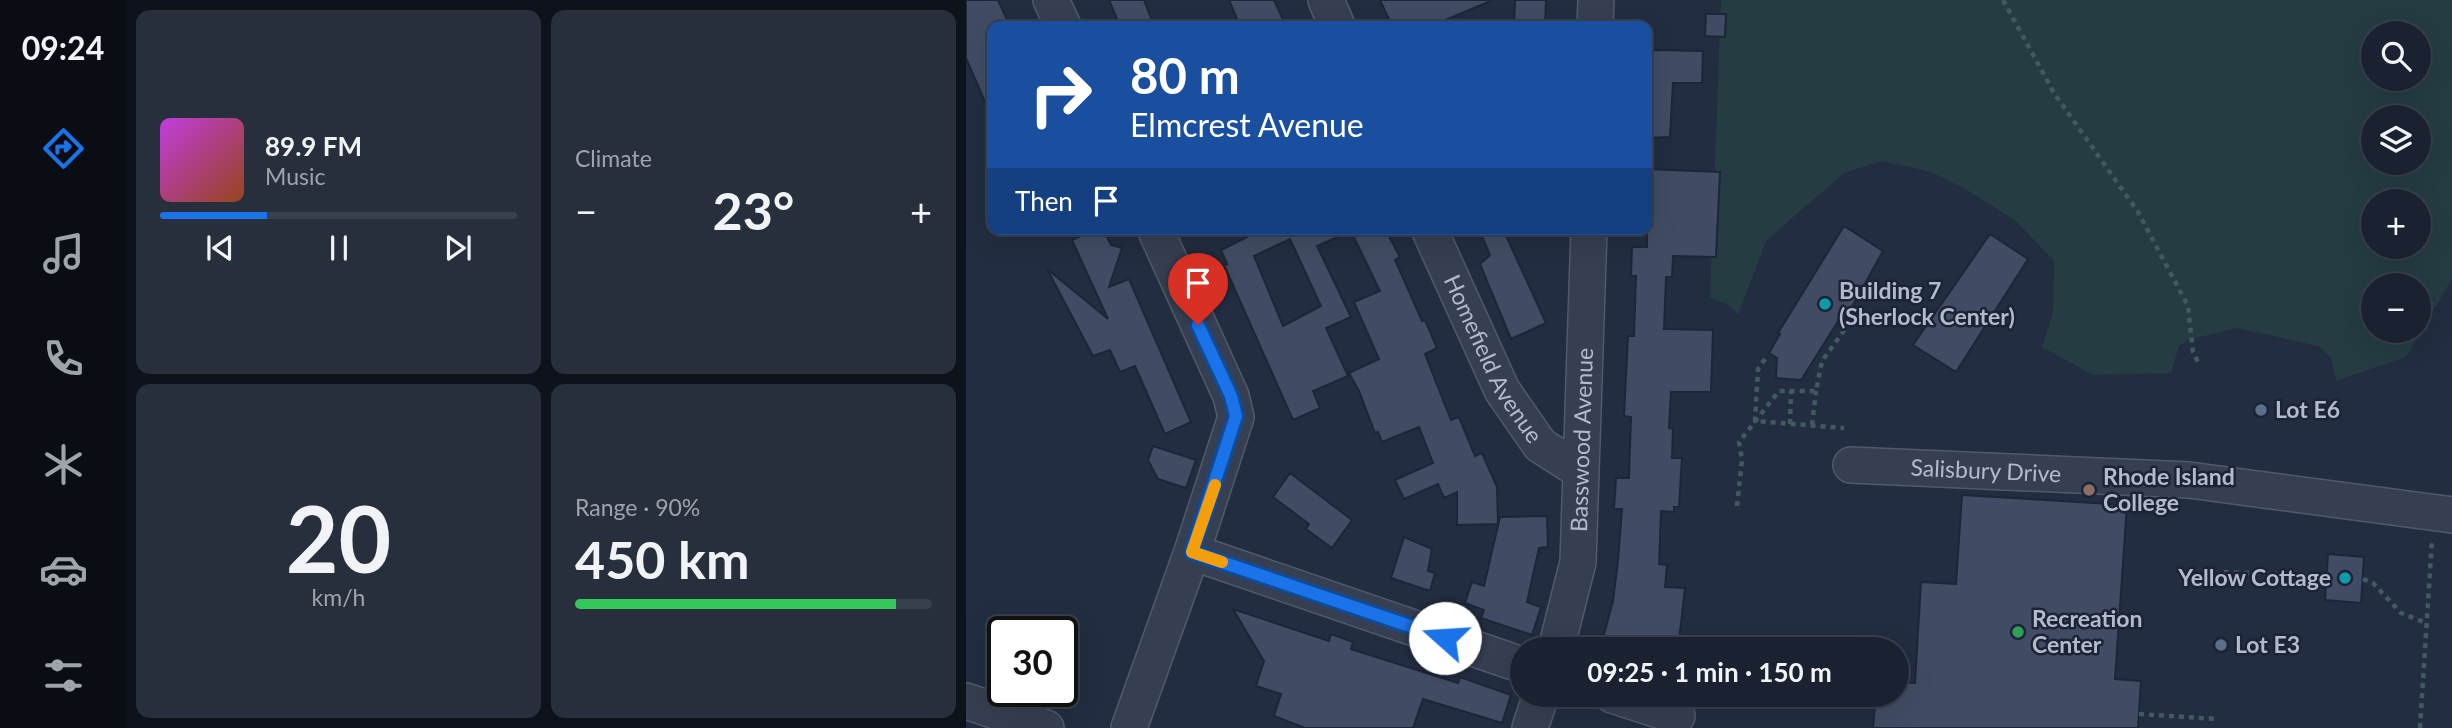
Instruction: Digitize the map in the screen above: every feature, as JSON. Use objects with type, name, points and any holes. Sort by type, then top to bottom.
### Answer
[{"type":"street","points":[[1051,0],[1061,21]]},
{"type":"street","points":[[1326,0],[1335,21]]},
{"type":"street","points":[[1595,21],[1597,0]]},
{"type":"street","points":[[1129,728],[1192,552],[1236,416],[1231,396],[1158,235]]},
{"type":"street","name":"Homefield Avenue","points":[[1432,235],[1502,390],[1541,445],[1579,470]]},
{"type":"street","name":"Basswood Avenue","points":[[1559,637],[1578,562],[1589,235]]},
{"type":"street","name":"Salisbury Drive","points":[[1851,465],[2189,480],[2443,513]]},
{"type":"street","points":[[1192,552],[1510,661]]},
{"type":"street","points":[[966,701],[1046,728]]},
{"type":"street","points":[[1530,728],[1537,707]]},
{"type":"street","points":[[1649,707],[1677,716]]},
{"type":"path","points":[[2003,0],[2054,93],[2138,212],[2188,306],[2193,352],[2200,366]]},
{"type":"path","points":[[1812,425],[1822,361],[1853,318]]},
{"type":"path","points":[[1755,421],[1758,369],[1765,359]]},
{"type":"path","points":[[1737,506],[1742,460],[1739,442],[1779,391],[1816,391]]},
{"type":"path","points":[[1790,424],[1791,391]]},
{"type":"path","points":[[1755,421],[1844,428]]},
{"type":"path","points":[[2420,728],[2426,623],[2443,513]]},
{"type":"path","points":[[2224,572],[2327,576]]},
{"type":"path","points":[[2363,579],[2373,583],[2401,613],[2426,623]]},
{"type":"path","points":[[2139,714],[2216,719]]},
{"type":"green space","points":[[1721,0],[2452,0],[2452,279],[2431,315],[2431,273],[2361,273],[2361,343],[2414,343],[2406,357],[2336,381],[2331,358],[2318,346],[2237,328],[2188,340],[2179,346],[2171,373],[2093,375],[2042,347],[2053,312],[2054,261],[2016,221],[1967,190],[1931,172],[1882,161],[1844,173],[1766,241],[1738,315],[1730,306],[1710,297]]},
{"type":"building","points":[[966,0],[998,0],[1008,21],[987,21],[987,106],[966,58]]},
{"type":"building","points":[[1109,0],[1144,0],[1152,21],[1118,21]]},
{"type":"building","points":[[1229,0],[1274,0],[1284,21],[1238,21]]},
{"type":"building","points":[[1380,0],[1493,0],[1443,21],[1390,21]]},
{"type":"building","points":[[1515,0],[1546,0],[1545,21],[1514,21]]},
{"type":"building","points":[[1706,14],[1726,14],[1725,37],[1705,36]]},
{"type":"building","points":[[1652,50],[1703,51],[1702,83],[1673,83],[1670,137],[1652,138]]},
{"type":"building","points":[[1652,169],[1720,172],[1716,257],[1673,256],[1672,277],[1666,277],[1664,329],[1713,330],[1711,392],[1671,392],[1669,428],[1673,429],[1672,458],[1682,458],[1679,507],[1674,507],[1674,512],[1661,511],[1659,564],[1667,565],[1665,587],[1685,588],[1679,637],[1603,637],[1613,601],[1618,561],[1622,509],[1614,509],[1616,478],[1629,478],[1631,417],[1624,416],[1628,336],[1634,336],[1636,276],[1631,276],[1632,247],[1647,247],[1647,235],[1652,235]]},
{"type":"building","name":"Building 7 (Sherlock Center)","points":[[1844,226],[1883,251],[1843,323],[1839,320],[1801,380],[1776,378],[1777,358],[1769,353],[1780,334],[1778,333]]},
{"type":"building","points":[[1990,234],[2028,259],[1956,372],[1913,345]]},
{"type":"building","points":[[1083,235],[1106,235],[1111,245],[1122,248],[1109,287],[1129,279],[1191,422],[1165,434],[1135,366],[1120,372],[1110,350],[1093,356],[1047,269],[1108,319],[1072,240]]},
{"type":"building","points":[[1251,235],[1342,235],[1317,246],[1351,317],[1326,328],[1348,376],[1313,391],[1320,408],[1293,420],[1224,265],[1227,264],[1221,250]],"holes":[[[1290,239],[1321,306],[1283,326],[1254,256]]]},
{"type":"building","points":[[1353,235],[1388,235],[1400,257],[1395,260],[1437,348],[1425,354],[1451,420],[1459,417],[1475,456],[1482,453],[1497,487],[1498,524],[1457,525],[1457,492],[1444,498],[1438,484],[1404,499],[1395,480],[1433,463],[1419,427],[1382,442],[1378,432],[1375,433],[1349,373],[1379,359],[1354,302],[1380,291]]},
{"type":"building","points":[[1482,235],[1506,235],[1546,323],[1511,339],[1480,264],[1490,255]]},
{"type":"building","points":[[1153,446],[1196,460],[1186,488],[1158,479],[1148,460]]},
{"type":"building","points":[[1290,473],[1352,520],[1332,548],[1306,529],[1309,524],[1273,497]]},
{"type":"building","name":"Recreation Center","points":[[1962,495],[2127,505],[2115,679],[2141,681],[2138,728],[1873,728],[1875,707],[1909,707],[1909,683],[1915,683],[1921,582],[1956,584]]},
{"type":"building","points":[[1547,516],[1548,547],[1539,548],[1527,602],[1541,607],[1532,635],[1481,618],[1484,610],[1465,603],[1472,582],[1484,586],[1500,517]]},
{"type":"building","points":[[1404,537],[1432,549],[1428,571],[1435,573],[1430,591],[1391,578]]},
{"type":"building","name":"Yellow Cottage","points":[[2328,554],[2364,557],[2361,603],[2325,600]]},
{"type":"building","points":[[1233,609],[1329,641],[1331,634],[1353,642],[1351,649],[1458,683],[1460,677],[1510,695],[1510,698],[1502,723],[1423,699],[1413,728],[1305,728],[1274,716],[1281,694],[1256,686],[1264,661]]},
{"type":"slow traffic","points":[[1215,485],[1192,552],[1222,562]]},
{"type":"place","name":"Building 7 (Sherlock Center)","points":[[1825,304]]},
{"type":"place","name":"Lot E6","points":[[2261,410]]},
{"type":"place","name":"Rhode Island College","points":[[2089,490]]},
{"type":"place","name":"Yellow Cottage","points":[[2345,578]]},
{"type":"place","name":"Recreation Center","points":[[2018,632]]},
{"type":"place","name":"Lot E3","points":[[2221,645]]},
{"type":"route","points":[[1198,325],[1231,396],[1236,416],[1192,552],[1445,638]]}]
